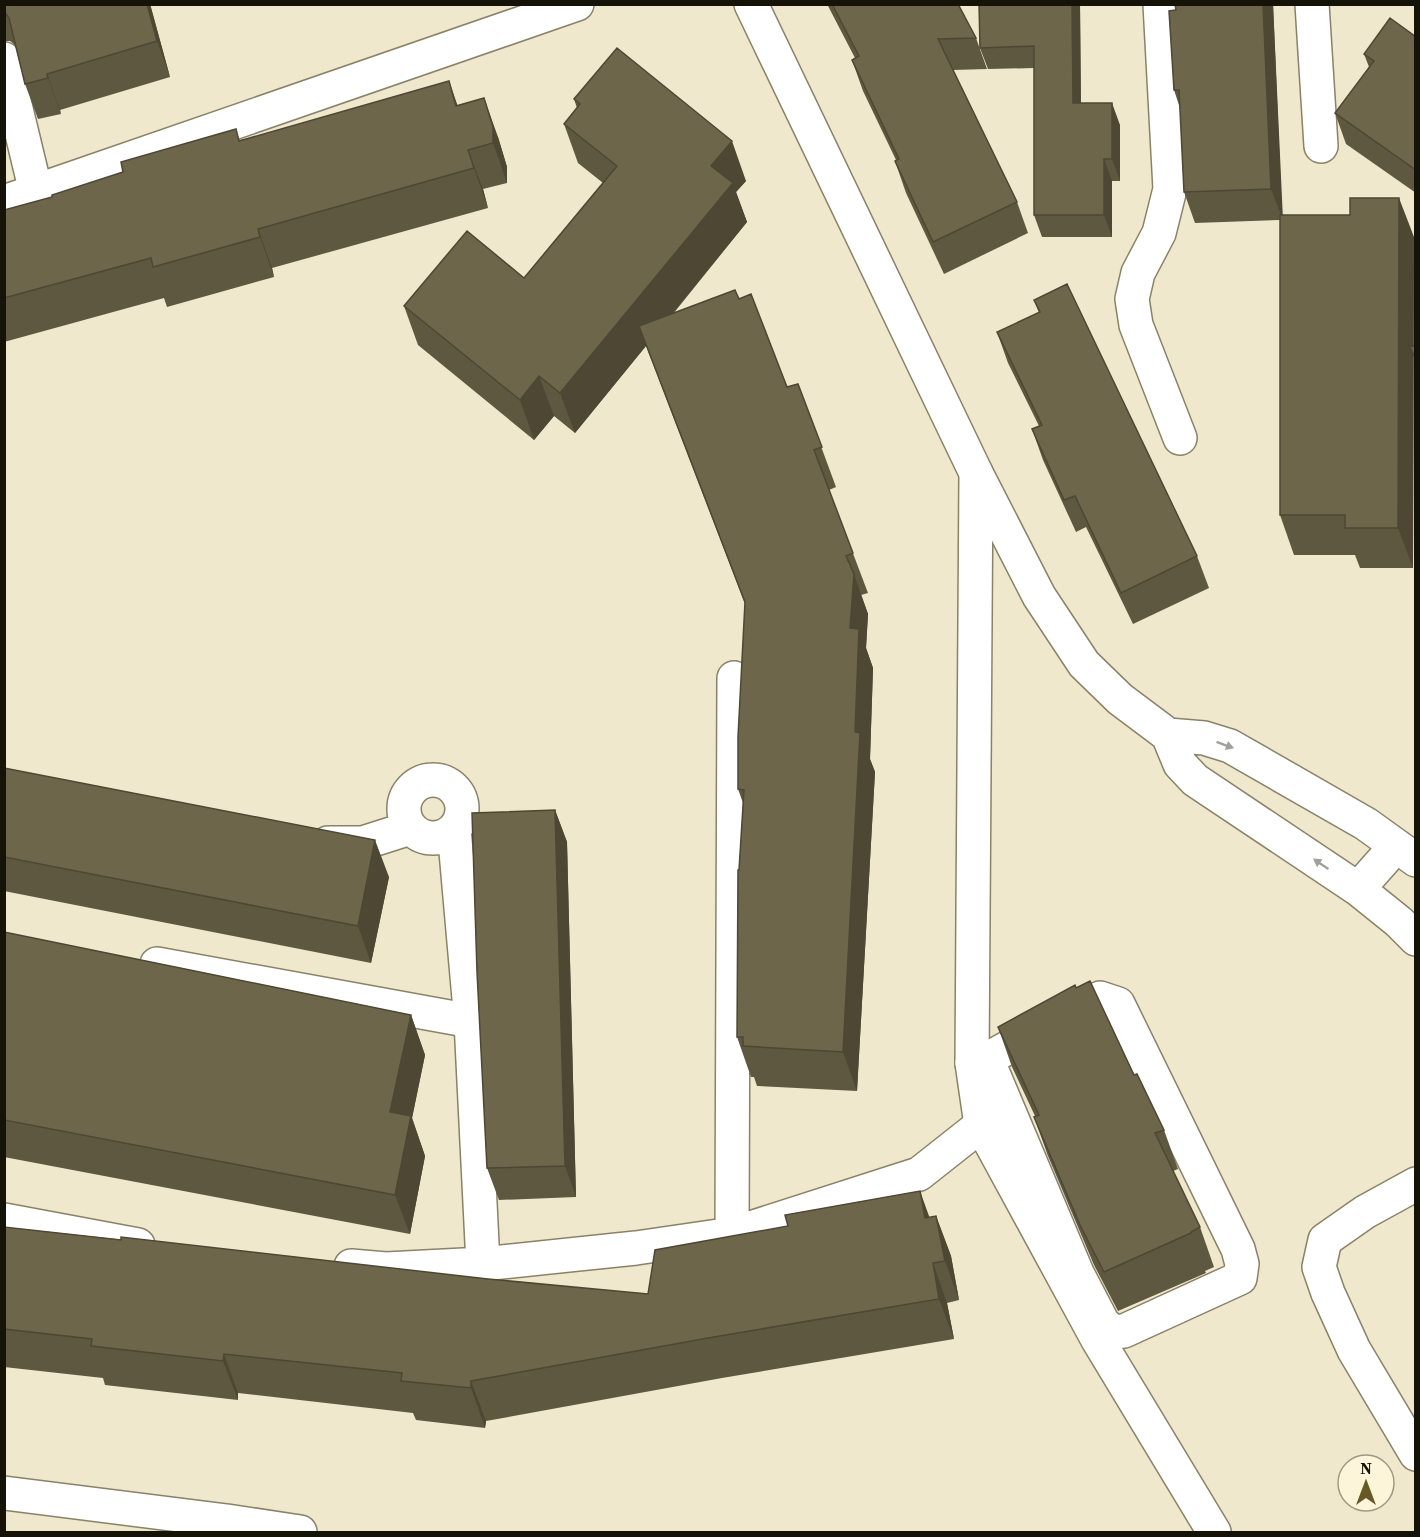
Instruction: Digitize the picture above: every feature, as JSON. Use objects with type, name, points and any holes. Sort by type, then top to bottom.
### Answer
[{"type":"street","points":[[4,202],[577,4]]},
{"type":"street","points":[[752,4],[976,473],[1039,596],[1084,664],[1120,699],[1168,735],[1180,764],[1195,780],[1358,889],[1416,939]]},
{"type":"street","points":[[1160,4],[1170,189],[1159,234],[1138,273],[1132,299],[1136,325],[1180,438]]},
{"type":"street","points":[[1312,4],[1321,146]]},
{"type":"street","points":[[4,59],[36,192]]},
{"type":"street","points":[[976,473],[981,1125],[1098,1340],[1214,1533]]},
{"type":"street","points":[[732,1234],[734,678]]},
{"type":"street","points":[[1168,735],[1204,738],[1230,746],[1366,824],[1406,853],[1358,889]]},
{"type":"street","points":[[434,780],[451,787],[461,802],[460,820],[454,829],[437,838],[427,838],[418,835],[410,828],[405,820],[404,810],[409,792],[416,786],[434,780]]},
{"type":"street","points":[[299,837],[335,844],[363,843],[410,828]]},
{"type":"street","points":[[454,829],[471,1021],[483,1264]]},
{"type":"street","points":[[133,960],[471,1021]]},
{"type":"street","points":[[1100,998],[1118,1004],[1238,1249],[1242,1263],[1240,1278],[1124,1331],[1113,1332],[1102,1323],[980,1061],[1100,998]]},
{"type":"street","points":[[316,1263],[386,1269],[483,1264],[636,1248],[732,1234],[919,1174],[981,1125]]},
{"type":"street","points":[[1416,1184],[1365,1212],[1325,1240],[1319,1267],[1328,1293],[1354,1350],[1416,1454]]},
{"type":"street","points":[[4,1220],[166,1250]]},
{"type":"street","points":[[4,1493],[227,1521],[300,1533]]},
{"type":"building","points":[[4,4],[147,4],[157,41],[47,74],[48,78],[25,84]]},
{"type":"building","points":[[832,4],[958,4],[976,38],[938,39],[1017,202],[933,242],[895,161],[899,159],[852,60],[859,56]]},
{"type":"building","points":[[979,4],[1072,4],[1073,103],[1112,103],[1112,159],[1104,159],[1104,215],[1034,215],[1034,46],[980,48]]},
{"type":"building","points":[[1175,4],[1263,4],[1271,189],[1184,192],[1179,90],[1174,90],[1169,11],[1176,10]]},
{"type":"building","points":[[1390,18],[1416,37],[1416,170],[1335,113],[1374,61],[1364,54]]},
{"type":"building","points":[[617,48],[732,141],[711,166],[733,183],[560,393],[539,376],[520,400],[404,306],[467,231],[524,278],[617,166],[564,124],[580,104],[574,99]]},
{"type":"building","points":[[449,81],[456,106],[484,98],[493,127],[493,143],[468,150],[474,168],[258,229],[260,237],[153,267],[151,258],[4,298],[4,210],[52,197],[52,195],[123,172],[121,162],[236,129],[239,141]]},
{"type":"building","points":[[1350,198],[1399,198],[1398,528],[1345,528],[1345,515],[1280,515],[1280,215],[1350,215]]},
{"type":"building","points":[[1067,284],[1197,556],[1121,593],[1075,496],[1064,500],[1032,429],[1042,425],[997,332],[1040,312],[1034,300]]},
{"type":"building","points":[[735,290],[739,299],[751,294],[787,387],[798,384],[822,447],[814,450],[853,553],[846,556],[854,574],[850,628],[859,629],[855,732],[860,733],[843,1052],[743,1046],[743,1037],[737,1037],[738,870],[744,790],[738,789],[738,737],[745,602],[639,326]]},
{"type":"building","points":[[1416,345],[1416,360],[1410,347]]},
{"type":"building","points":[[4,768],[375,840],[358,926],[4,857]]},
{"type":"building","points":[[555,810],[565,1166],[487,1168],[472,813]]},
{"type":"building","points":[[4,932],[411,1015],[390,1112],[411,1116],[395,1195],[4,1120]]},
{"type":"building","points":[[1090,981],[1134,1075],[1137,1074],[1164,1130],[1155,1133],[1200,1227],[1104,1272],[1080,1225],[1034,1117],[1039,1115],[998,1027],[1075,985],[1076,988]]},
{"type":"building","points":[[920,1191],[925,1218],[936,1216],[945,1261],[933,1263],[939,1299],[471,1381],[471,1388],[401,1381],[402,1373],[224,1354],[223,1361],[91,1346],[92,1339],[4,1329],[4,1227],[121,1240],[121,1237],[488,1279],[648,1294],[655,1250],[788,1226],[785,1215]]}]
